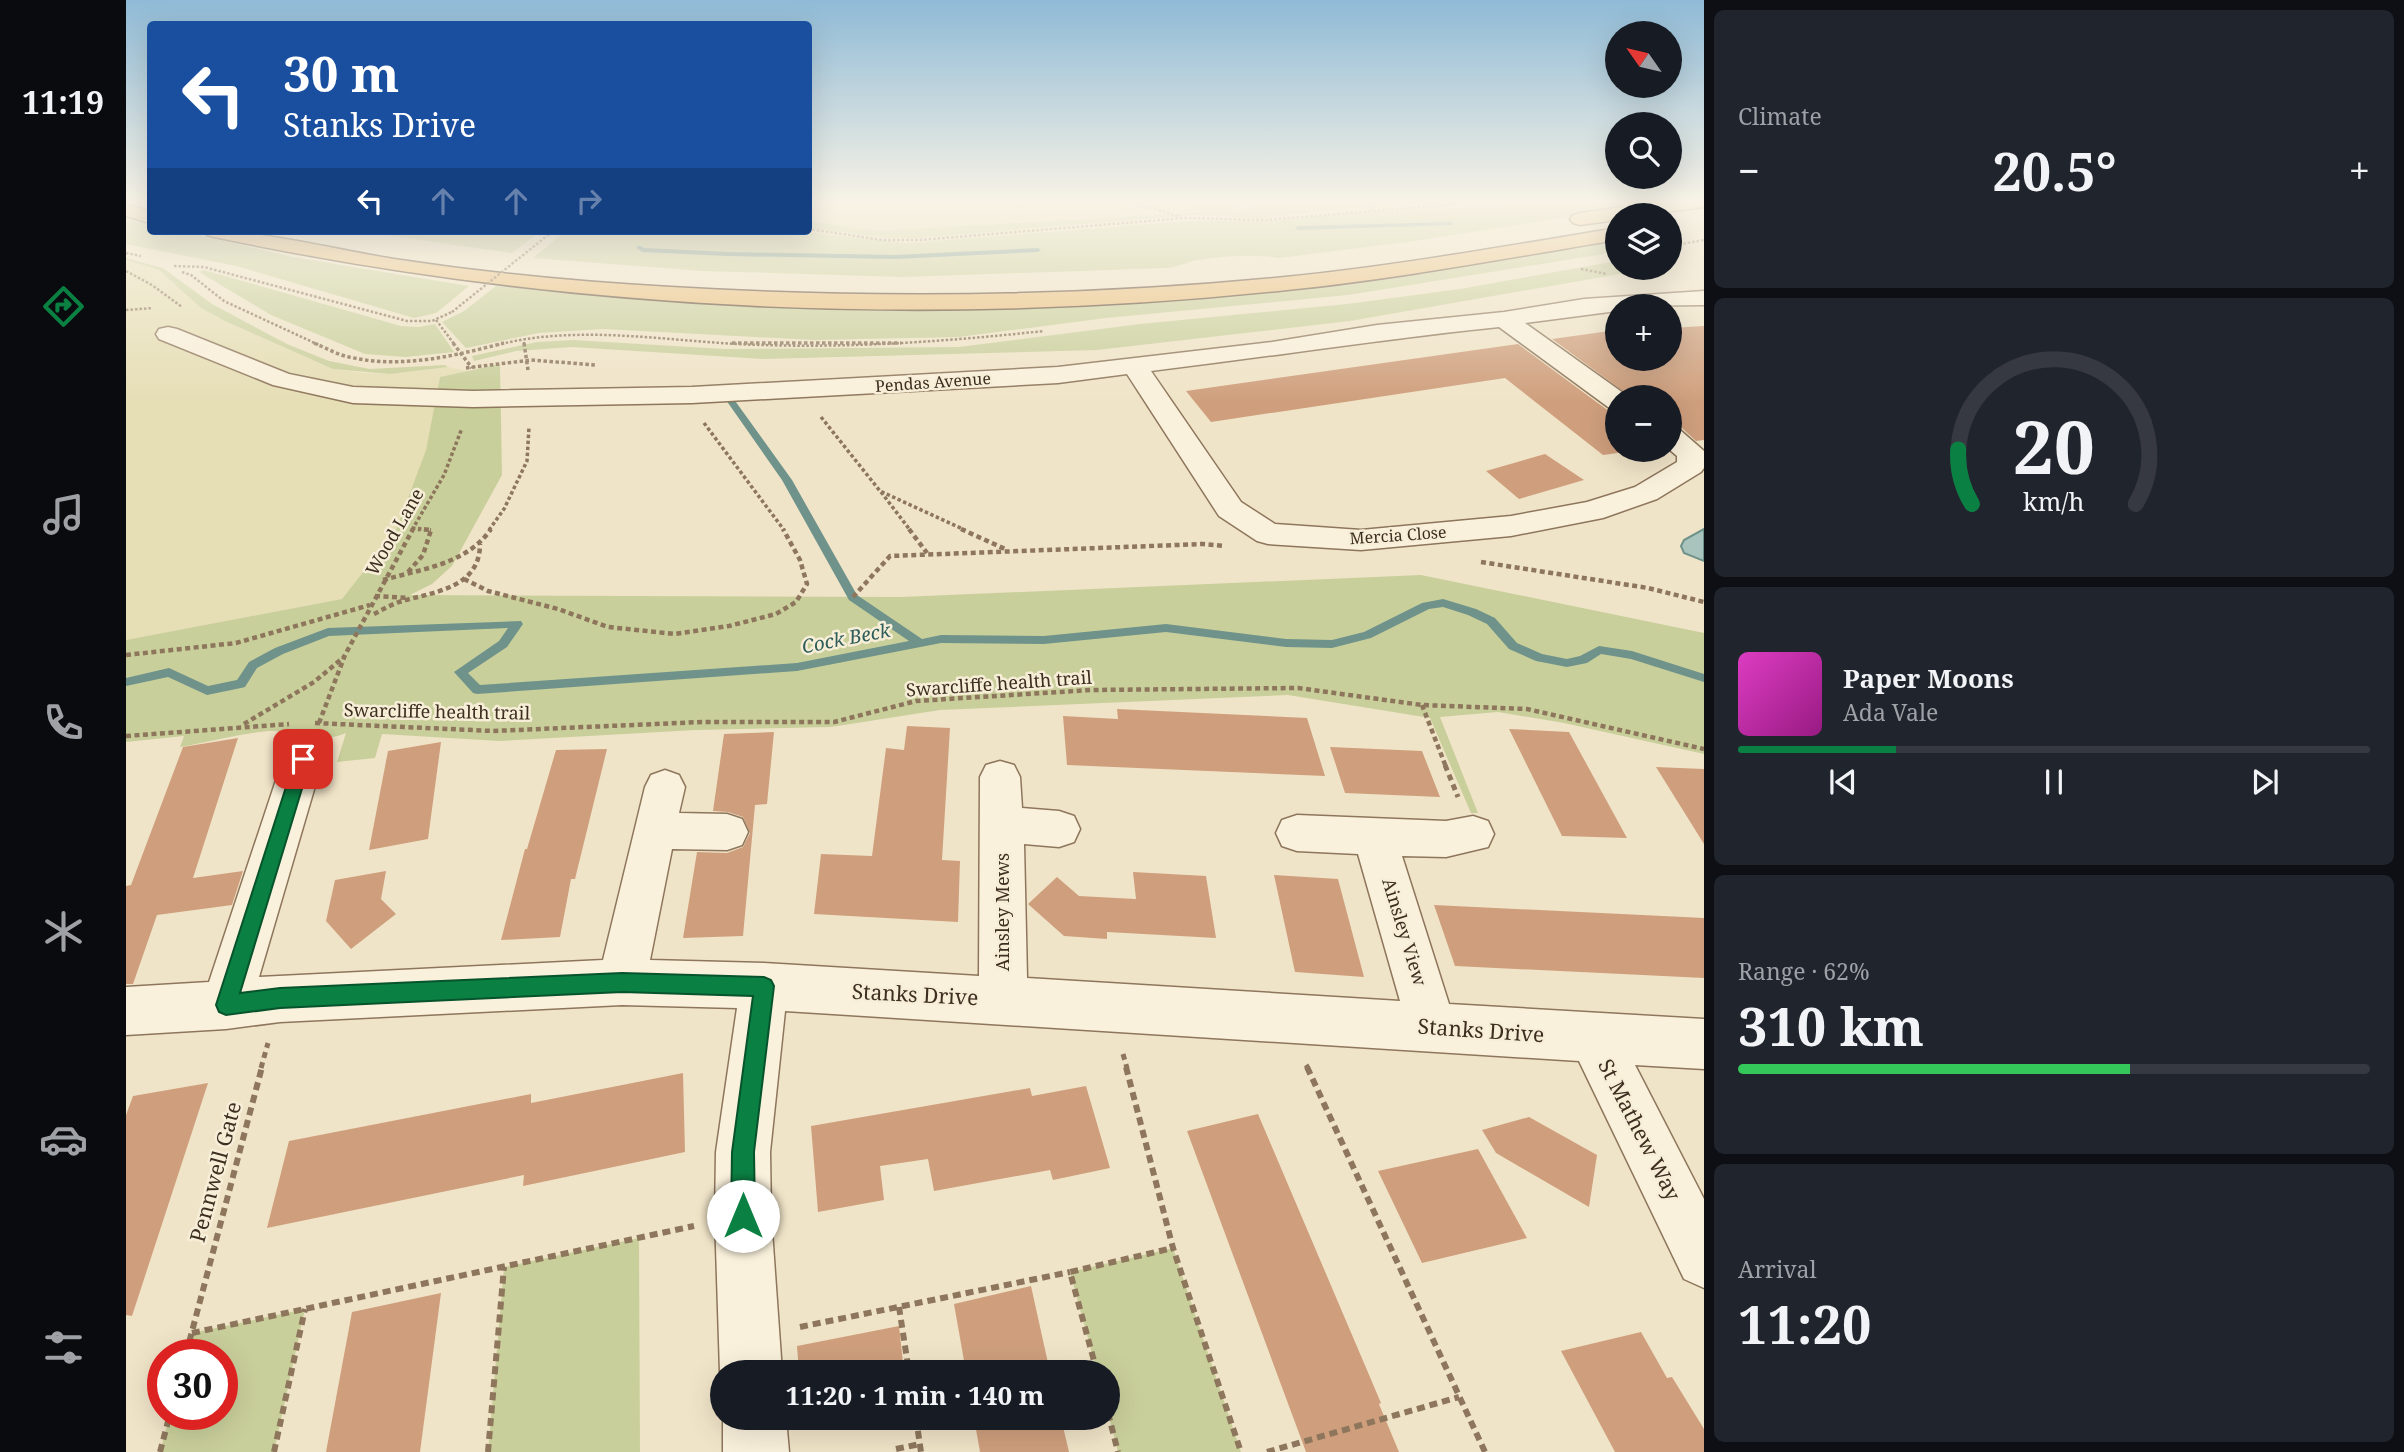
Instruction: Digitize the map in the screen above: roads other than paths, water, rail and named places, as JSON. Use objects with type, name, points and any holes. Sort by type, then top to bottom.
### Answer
[{"type":"highway","points":[[400,267],[528,284],[717,299],[903,301],[1043,299],[1204,291],[1336,278],[1408,267]]},
{"type":"highway","points":[[576,267],[777,281],[894,283],[1008,281],[1251,267]]},
{"type":"street","name":"Pendas Avenue","points":[[168,334],[294,382],[353,395],[473,399],[692,396],[1135,367],[1377,332],[1504,319],[1584,306],[1704,298]]},
{"type":"street","points":[[1504,319],[1605,392]]},
{"type":"street","name":"Mercia Close","points":[[1135,367],[1230,509],[1268,534],[1361,540],[1511,526],[1592,511],[1646,493],[1691,466],[1692,454],[1682,446]]},
{"type":"street","points":[[226,1005],[309,732]]},
{"type":"street","name":"Ainsley Mews","points":[[1000,777],[1003,1001]]},
{"type":"street","points":[[622,982],[664,788]]},
{"type":"street","points":[[1002,824],[1059,829]]},
{"type":"street","points":[[654,831],[727,832]]},
{"type":"street","points":[[1297,833],[1446,839],[1473,834]]},
{"type":"street","name":"Ainsley View","points":[[1375,837],[1432,1027]]},
{"type":"street","name":"Stanks Drive","points":[[126,1011],[226,1005],[280,998],[622,982],[764,986],[1112,1010],[1704,1044]]},
{"type":"street","points":[[750,1355],[743,1216],[743,1152],[764,986]]},
{"type":"street","name":"St Mathew Way","points":[[1594,1038],[1704,1259]]},
{"type":"street","points":[[754,1430],[755,1452]]},
{"type":"water","points":[[1704,529],[1704,561],[1684,553],[1681,546],[1684,540]]},
{"type":"waterway","points":[[730,400],[787,480],[853,597],[920,643]]},
{"type":"waterway","name":"Cock Beck","points":[[126,682],[169,672],[207,691],[241,684],[253,665],[279,651],[328,632],[517,624],[503,644],[460,672],[477,690],[797,667],[941,639],[1044,640],[1166,628],[1286,643],[1332,644],[1367,635],[1426,606],[1443,603],[1491,621],[1513,646],[1540,658],[1567,663],[1583,660],[1599,650],[1632,655],[1704,678]]}]
